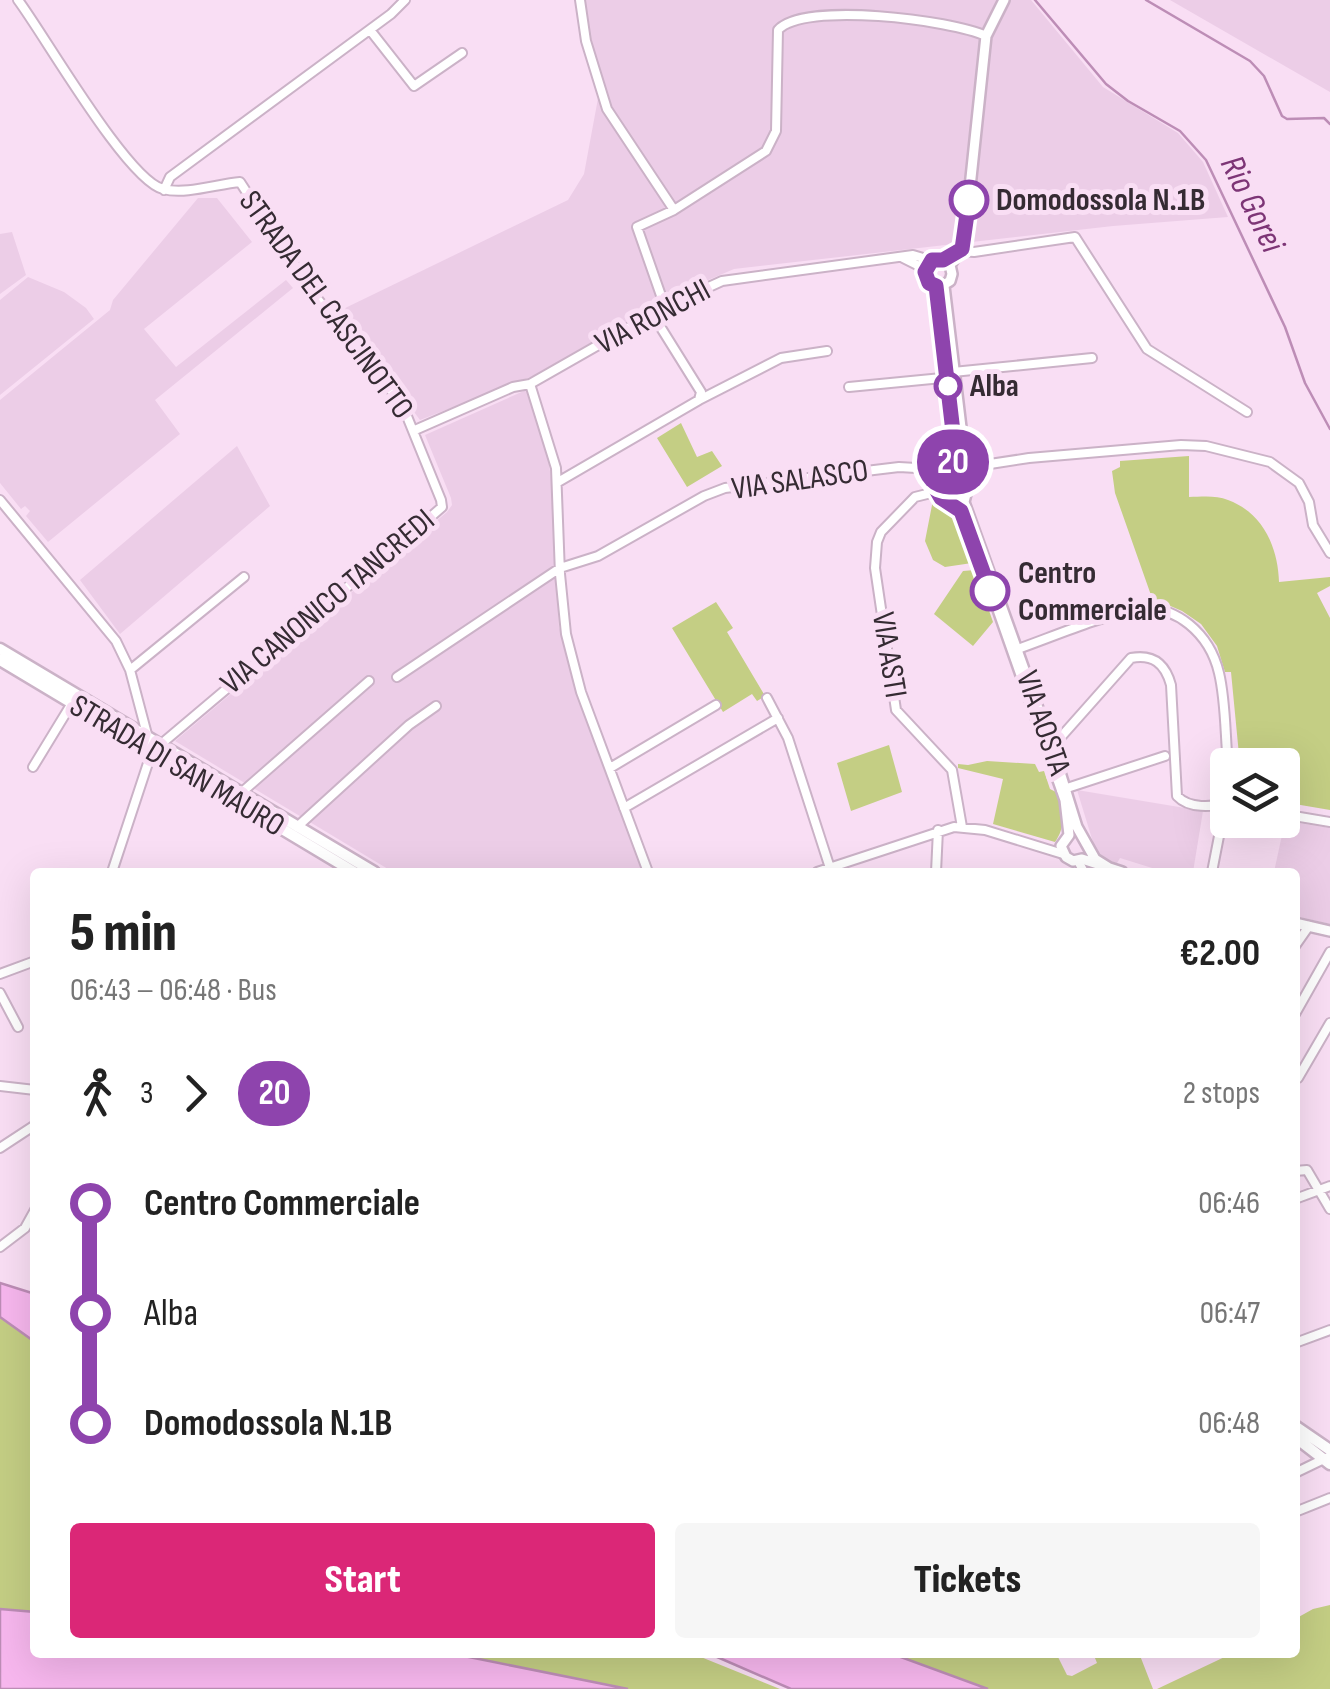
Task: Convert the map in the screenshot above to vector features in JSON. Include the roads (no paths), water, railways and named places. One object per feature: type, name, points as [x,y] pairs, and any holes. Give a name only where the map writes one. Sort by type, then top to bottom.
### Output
[{"type":"main road","name":"STRADA DI SAN MAURO","points":[[0,649],[348,868]]},
{"type":"main road","name":"STRADA DI SAN MAURO","points":[[0,660],[241,793],[367,868]]},
{"type":"main road","points":[[1300,1431],[1329,1457]]},
{"type":"main road","points":[[1300,1440],[1329,1457]]},
{"type":"street","points":[[18,0],[125,156],[146,182],[164,190],[170,178],[405,0]]},
{"type":"street","points":[[580,0],[586,41],[606,109],[674,210]]},
{"type":"street","points":[[940,286],[952,278],[947,257],[986,36],[1004,0]]},
{"type":"street","points":[[664,306],[637,226],[674,210],[766,151],[772,143],[776,131],[778,30],[784,23],[806,18],[887,16],[954,24],[986,36]]},
{"type":"street","points":[[370,30],[414,86],[462,53]]},
{"type":"street","name":"STRADA DEL CASCINOTTO","points":[[164,190],[240,182],[290,262],[402,404],[415,430],[513,387],[530,384]]},
{"type":"street","name":"VIA RONCHI","points":[[530,384],[664,306],[722,281],[912,255],[947,257],[1075,237],[1148,350],[1247,412]]},
{"type":"street","points":[[940,286],[927,280],[947,257]]},
{"type":"street","points":[[940,286],[958,471],[968,486],[964,496],[950,502],[941,498],[936,492],[935,478],[958,471],[990,464],[1188,445],[1280,466],[1300,483],[1313,525],[1330,553]]},
{"type":"street","points":[[653,315],[701,392],[699,400]]},
{"type":"street","points":[[558,482],[699,400],[781,358],[828,351]]},
{"type":"street","points":[[850,387],[1092,358]]},
{"type":"street","points":[[950,373],[963,444],[970,458],[990,464]]},
{"type":"street","points":[[530,384],[549,437],[558,482],[566,634],[581,692],[646,868]]},
{"type":"street","name":"VIA CANONICO TANCREDI","points":[[154,745],[442,507],[415,430]]},
{"type":"street","points":[[958,471],[963,444]]},
{"type":"street","name":"VIA SALASCO","points":[[560,568],[598,556],[725,488],[899,467],[916,468],[935,478]]},
{"type":"street","name":"VIA ASTI","points":[[936,492],[915,497],[881,532],[875,568],[896,710],[952,770],[962,827]]},
{"type":"street","name":"VIA AOSTA","points":[[964,496],[995,595],[1052,748],[1064,789],[1070,835]]},
{"type":"street","points":[[0,500],[110,631],[130,670],[154,745],[113,868]]},
{"type":"street","name":"VIA AOSTA","points":[[950,502],[961,511],[970,530],[1083,836]]},
{"type":"street","points":[[397,677],[560,568]]},
{"type":"street","points":[[130,670],[244,577]]},
{"type":"street","points":[[1018,649],[1136,609],[1178,616],[1196,629],[1209,646],[1218,672],[1226,748]]},
{"type":"street","points":[[1052,748],[1131,658],[1148,656],[1160,662],[1168,673],[1177,796],[1182,802],[1210,804]]},
{"type":"street","name":"STRADA DI SAN MAURO","points":[[241,793],[369,681]]},
{"type":"street","points":[[767,698],[778,718],[830,868],[938,830],[962,827],[1059,851],[1069,860],[1108,868]]},
{"type":"street","points":[[34,767],[72,703]]},
{"type":"street","points":[[610,768],[716,705]]},
{"type":"street","name":"STRADA DI SAN MAURO","points":[[297,826],[409,725],[436,706]]},
{"type":"street","points":[[624,808],[778,718]]},
{"type":"street","points":[[1064,789],[1165,756]]},
{"type":"street","points":[[1300,817],[1330,822]]},
{"type":"street","points":[[936,868],[938,830]]},
{"type":"street","points":[[1059,851],[1070,835],[1083,836],[1095,859],[1109,868]]},
{"type":"street","points":[[1213,868],[1219,838]]},
{"type":"street","points":[[1080,860],[1088,848]]},
{"type":"street","points":[[1080,860],[1083,868]]},
{"type":"street","points":[[1300,924],[1330,931]]},
{"type":"street","points":[[1300,938],[1308,926]]},
{"type":"street","points":[[1300,1005],[1330,952]]},
{"type":"street","points":[[0,974],[30,963]]},
{"type":"street","points":[[0,993],[18,1027]]},
{"type":"street","points":[[1300,1075],[1330,1023]]},
{"type":"street","points":[[0,1086],[30,1089]]},
{"type":"street","points":[[0,1148],[30,1128]]},
{"type":"street","points":[[1300,1170],[1306,1170],[1330,1209]]},
{"type":"street","points":[[1300,1197],[1330,1186]]},
{"type":"street","points":[[0,1247],[25,1228],[30,1219]]},
{"type":"street","points":[[1300,1341],[1330,1330]]},
{"type":"street","points":[[1300,1471],[1329,1457]]},
{"type":"street","points":[[1300,1510],[1330,1498]]},
{"type":"waterway","name":"Rio Gorei","points":[[1035,0],[1106,84],[1180,131],[1206,160],[1285,327],[1305,383],[1330,429]]},
{"type":"waterway","points":[[1146,0],[1250,61],[1264,76],[1282,116],[1324,118],[1330,124]]},
{"type":"place","name":"Domodossola N.1B","points":[[969,200]]},
{"type":"place","name":"Alba","points":[[948,386]]},
{"type":"place","name":"Centro Commerciale","points":[[990,591]]}]
